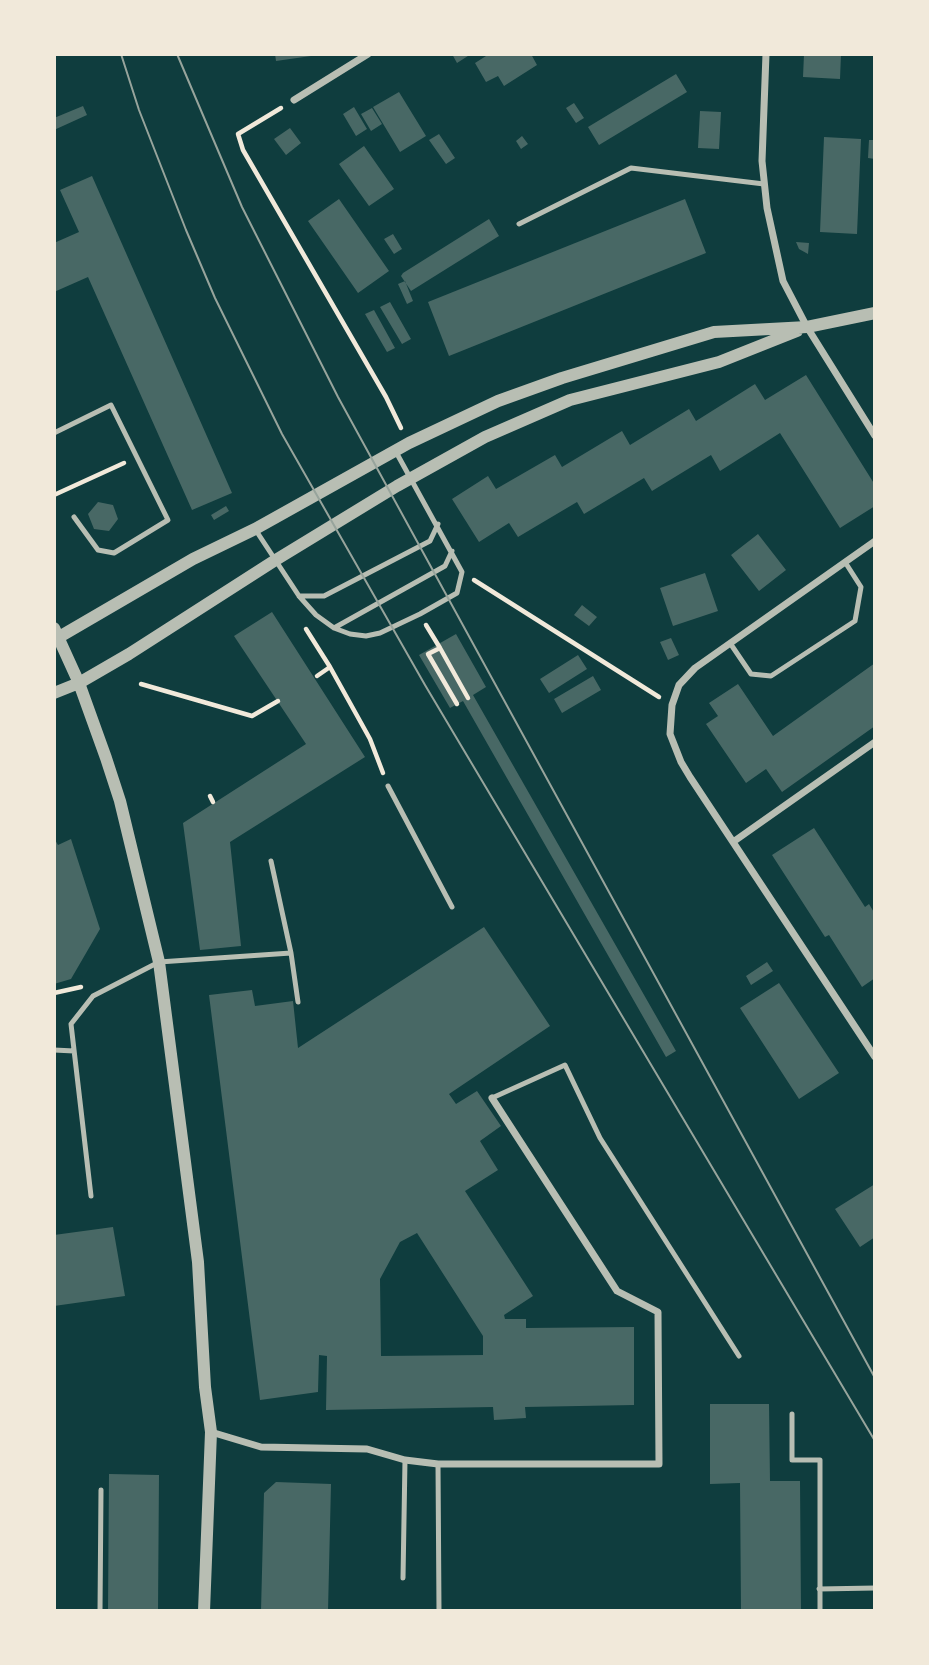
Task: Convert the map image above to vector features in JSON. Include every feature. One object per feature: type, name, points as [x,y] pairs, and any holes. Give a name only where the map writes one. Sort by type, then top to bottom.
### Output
[{"type":"street","points":[[293,100],[369,54]]},
{"type":"street","points":[[766,54],[762,161],[775,251],[783,281],[807,327],[875,436]]},
{"type":"street","points":[[204,1611],[211,1433],[205,1387],[198,1262],[159,962],[120,801],[79,683],[56,635],[193,559],[256,530],[395,450],[499,401],[562,378],[714,332],[807,327],[875,313]]},
{"type":"street","points":[[54,693],[79,683],[129,654],[410,478],[485,437],[570,400],[719,362],[807,327]]},
{"type":"street","points":[[875,541],[695,667],[679,685],[671,705],[670,734],[681,762],[871,1045],[875,1057]]},
{"type":"street","points":[[733,842],[875,742]]},
{"type":"street","points":[[211,1433],[261,1447],[367,1448],[405,1460],[438,1464],[660,1464],[658,1312],[617,1291],[492,1098]]},
{"type":"lane","points":[[519,223],[631,168],[764,184]]},
{"type":"lane","points":[[54,433],[111,405],[168,520],[114,553],[98,550],[74,517]]},
{"type":"lane","points":[[256,530],[274,561],[316,615],[334,628],[350,634],[373,635],[420,614],[457,593],[462,572],[395,450]]},
{"type":"lane","points":[[299,596],[324,596],[430,541],[438,524]]},
{"type":"lane","points":[[334,628],[445,566],[452,551]]},
{"type":"lane","points":[[730,643],[751,674],[771,676],[855,621],[861,587],[845,562]]},
{"type":"lane","points":[[388,786],[452,907]]},
{"type":"lane","points":[[271,861],[291,953],[298,1002]]},
{"type":"lane","points":[[91,1196],[71,1024],[93,996],[159,962],[291,953]]},
{"type":"lane","points":[[54,1050],[74,1051]]},
{"type":"lane","points":[[492,1098],[565,1065],[600,1138],[739,1356]]},
{"type":"lane","points":[[792,1414],[792,1460],[820,1460],[820,1611]]},
{"type":"lane","points":[[403,1578],[405,1460]]},
{"type":"lane","points":[[438,1464],[439,1611]]},
{"type":"lane","points":[[100,1611],[101,1490]]},
{"type":"lane","points":[[820,1589],[875,1588]]},
{"type":"path","points":[[293,100],[238,134],[243,150],[386,397],[409,443]]},
{"type":"path","points":[[54,495],[137,457]]},
{"type":"path","points":[[462,572],[671,705]]},
{"type":"path","points":[[420,614],[468,698]]},
{"type":"path","points":[[302,622],[370,738],[388,786]]},
{"type":"path","points":[[440,648],[428,654],[457,704]]},
{"type":"path","points":[[317,676],[330,667]]},
{"type":"path","points":[[141,684],[252,716],[278,701]]},
{"type":"path","points":[[211,796],[213,802]]},
{"type":"building","points":[[275,54],[311,54],[311,56],[276,61]]},
{"type":"building","points":[[452,54],[471,54],[457,63]]},
{"type":"building","points":[[485,54],[531,54],[537,65],[504,86],[498,76],[486,82],[475,63],[486,56]]},
{"type":"building","points":[[804,54],[841,54],[840,79],[803,77]]},
{"type":"building","points":[[676,74],[687,92],[599,145],[588,127]]},
{"type":"building","points":[[399,92],[426,136],[400,152],[373,107]]},
{"type":"building","points":[[574,103],[584,118],[576,123],[566,108]]},
{"type":"building","points":[[83,106],[87,115],[54,130],[54,118]]},
{"type":"building","points":[[354,107],[367,129],[356,136],[343,114]]},
{"type":"building","points":[[372,108],[382,124],[371,131],[361,114]]},
{"type":"building","points":[[700,111],[721,112],[719,149],[698,148]]},
{"type":"building","points":[[290,128],[301,143],[286,155],[274,139]]},
{"type":"building","points":[[439,134],[455,158],[446,164],[429,140]]},
{"type":"building","points":[[522,136],[528,144],[521,149],[516,141]]},
{"type":"building","points":[[824,137],[861,139],[857,234],[820,232]]},
{"type":"building","points":[[869,140],[875,140],[875,159],[868,158]]},
{"type":"building","points":[[364,146],[394,189],[369,206],[339,164]]},
{"type":"building","points":[[92,176],[232,493],[192,510],[88,277],[54,292],[54,243],[79,232],[60,190]]},
{"type":"building","points":[[339,199],[389,271],[358,293],[308,221]]},
{"type":"building","points":[[685,199],[706,253],[449,356],[428,302]]},
{"type":"building","points":[[489,219],[499,236],[411,291],[401,276],[403,273]]},
{"type":"building","points":[[393,234],[402,249],[394,254],[384,239]]},
{"type":"building","points":[[796,242],[809,243],[808,254],[799,249]]},
{"type":"building","points":[[405,281],[413,301],[407,304],[398,284]]},
{"type":"building","points":[[390,302],[411,339],[402,344],[380,307]]},
{"type":"building","points":[[374,310],[395,348],[387,352],[365,314]]},
{"type":"building","points":[[806,375],[875,485],[875,506],[840,528],[780,433],[720,471],[711,455],[652,491],[644,478],[584,514],[577,502],[518,537],[509,523],[479,542],[452,499],[488,476],[496,489],[555,455],[562,467],[622,431],[630,445],[689,409],[696,421],[755,384],[765,400]]},
{"type":"building","points":[[98,502],[113,505],[118,519],[109,531],[94,529],[88,514]]},
{"type":"building","points":[[226,506],[229,511],[214,520],[211,515]]},
{"type":"building","points":[[758,534],[786,570],[759,591],[731,555]]},
{"type":"building","points":[[705,573],[718,611],[673,626],[660,588]]},
{"type":"building","points":[[582,605],[597,617],[589,626],[574,615]]},
{"type":"building","points":[[272,612],[365,757],[230,842],[241,946],[200,950],[183,823],[306,744],[234,636]]},
{"type":"building","points":[[456,634],[486,687],[473,695],[676,1051],[666,1057],[463,701],[450,708],[419,655]]},
{"type":"building","points":[[671,638],[679,655],[668,660],[660,642]]},
{"type":"building","points":[[578,655],[587,669],[549,693],[540,679]]},
{"type":"building","points":[[875,663],[875,726],[782,792],[766,769],[746,783],[706,724],[718,716],[709,703],[738,684],[773,736]]},
{"type":"building","points":[[593,676],[601,690],[562,713],[554,699]]},
{"type":"building","points":[[814,828],[865,907],[869,904],[875,914],[875,978],[862,987],[829,935],[825,937],[772,855]]},
{"type":"building","points":[[54,838],[58,845],[71,839],[100,929],[71,979],[54,984]]},
{"type":"building","points":[[484,927],[550,1026],[449,1094],[456,1104],[477,1091],[501,1126],[480,1141],[498,1170],[465,1191],[533,1296],[504,1315],[505,1319],[526,1319],[526,1328],[634,1327],[634,1405],[525,1407],[526,1418],[494,1420],[493,1407],[326,1410],[327,1356],[319,1355],[318,1392],[260,1400],[209,995],[252,990],[255,1006],[293,1001],[298,1048]],"holes":[[[417,1233],[483,1336],[483,1355],[381,1356],[380,1279],[400,1242]]]},
{"type":"building","points":[[767,962],[773,971],[751,985],[746,976]]},
{"type":"building","points":[[779,983],[839,1073],[799,1099],[740,1008]]},
{"type":"building","points":[[875,1184],[875,1237],[860,1247],[835,1209]]},
{"type":"building","points":[[113,1227],[125,1296],[54,1306],[54,1235]]},
{"type":"building","points":[[710,1404],[769,1404],[770,1481],[800,1481],[801,1611],[741,1611],[740,1483],[710,1484]]},
{"type":"building","points":[[109,1474],[159,1475],[158,1611],[108,1611]]},
{"type":"building","points":[[276,1482],[331,1484],[328,1611],[261,1611],[264,1493]]},
{"type":"tram line","points":[[121,54],[139,110],[186,230],[215,298],[282,434],[425,685],[875,1441]]},
{"type":"tram line","points":[[177,54],[242,207],[338,397],[875,1378]]}]
